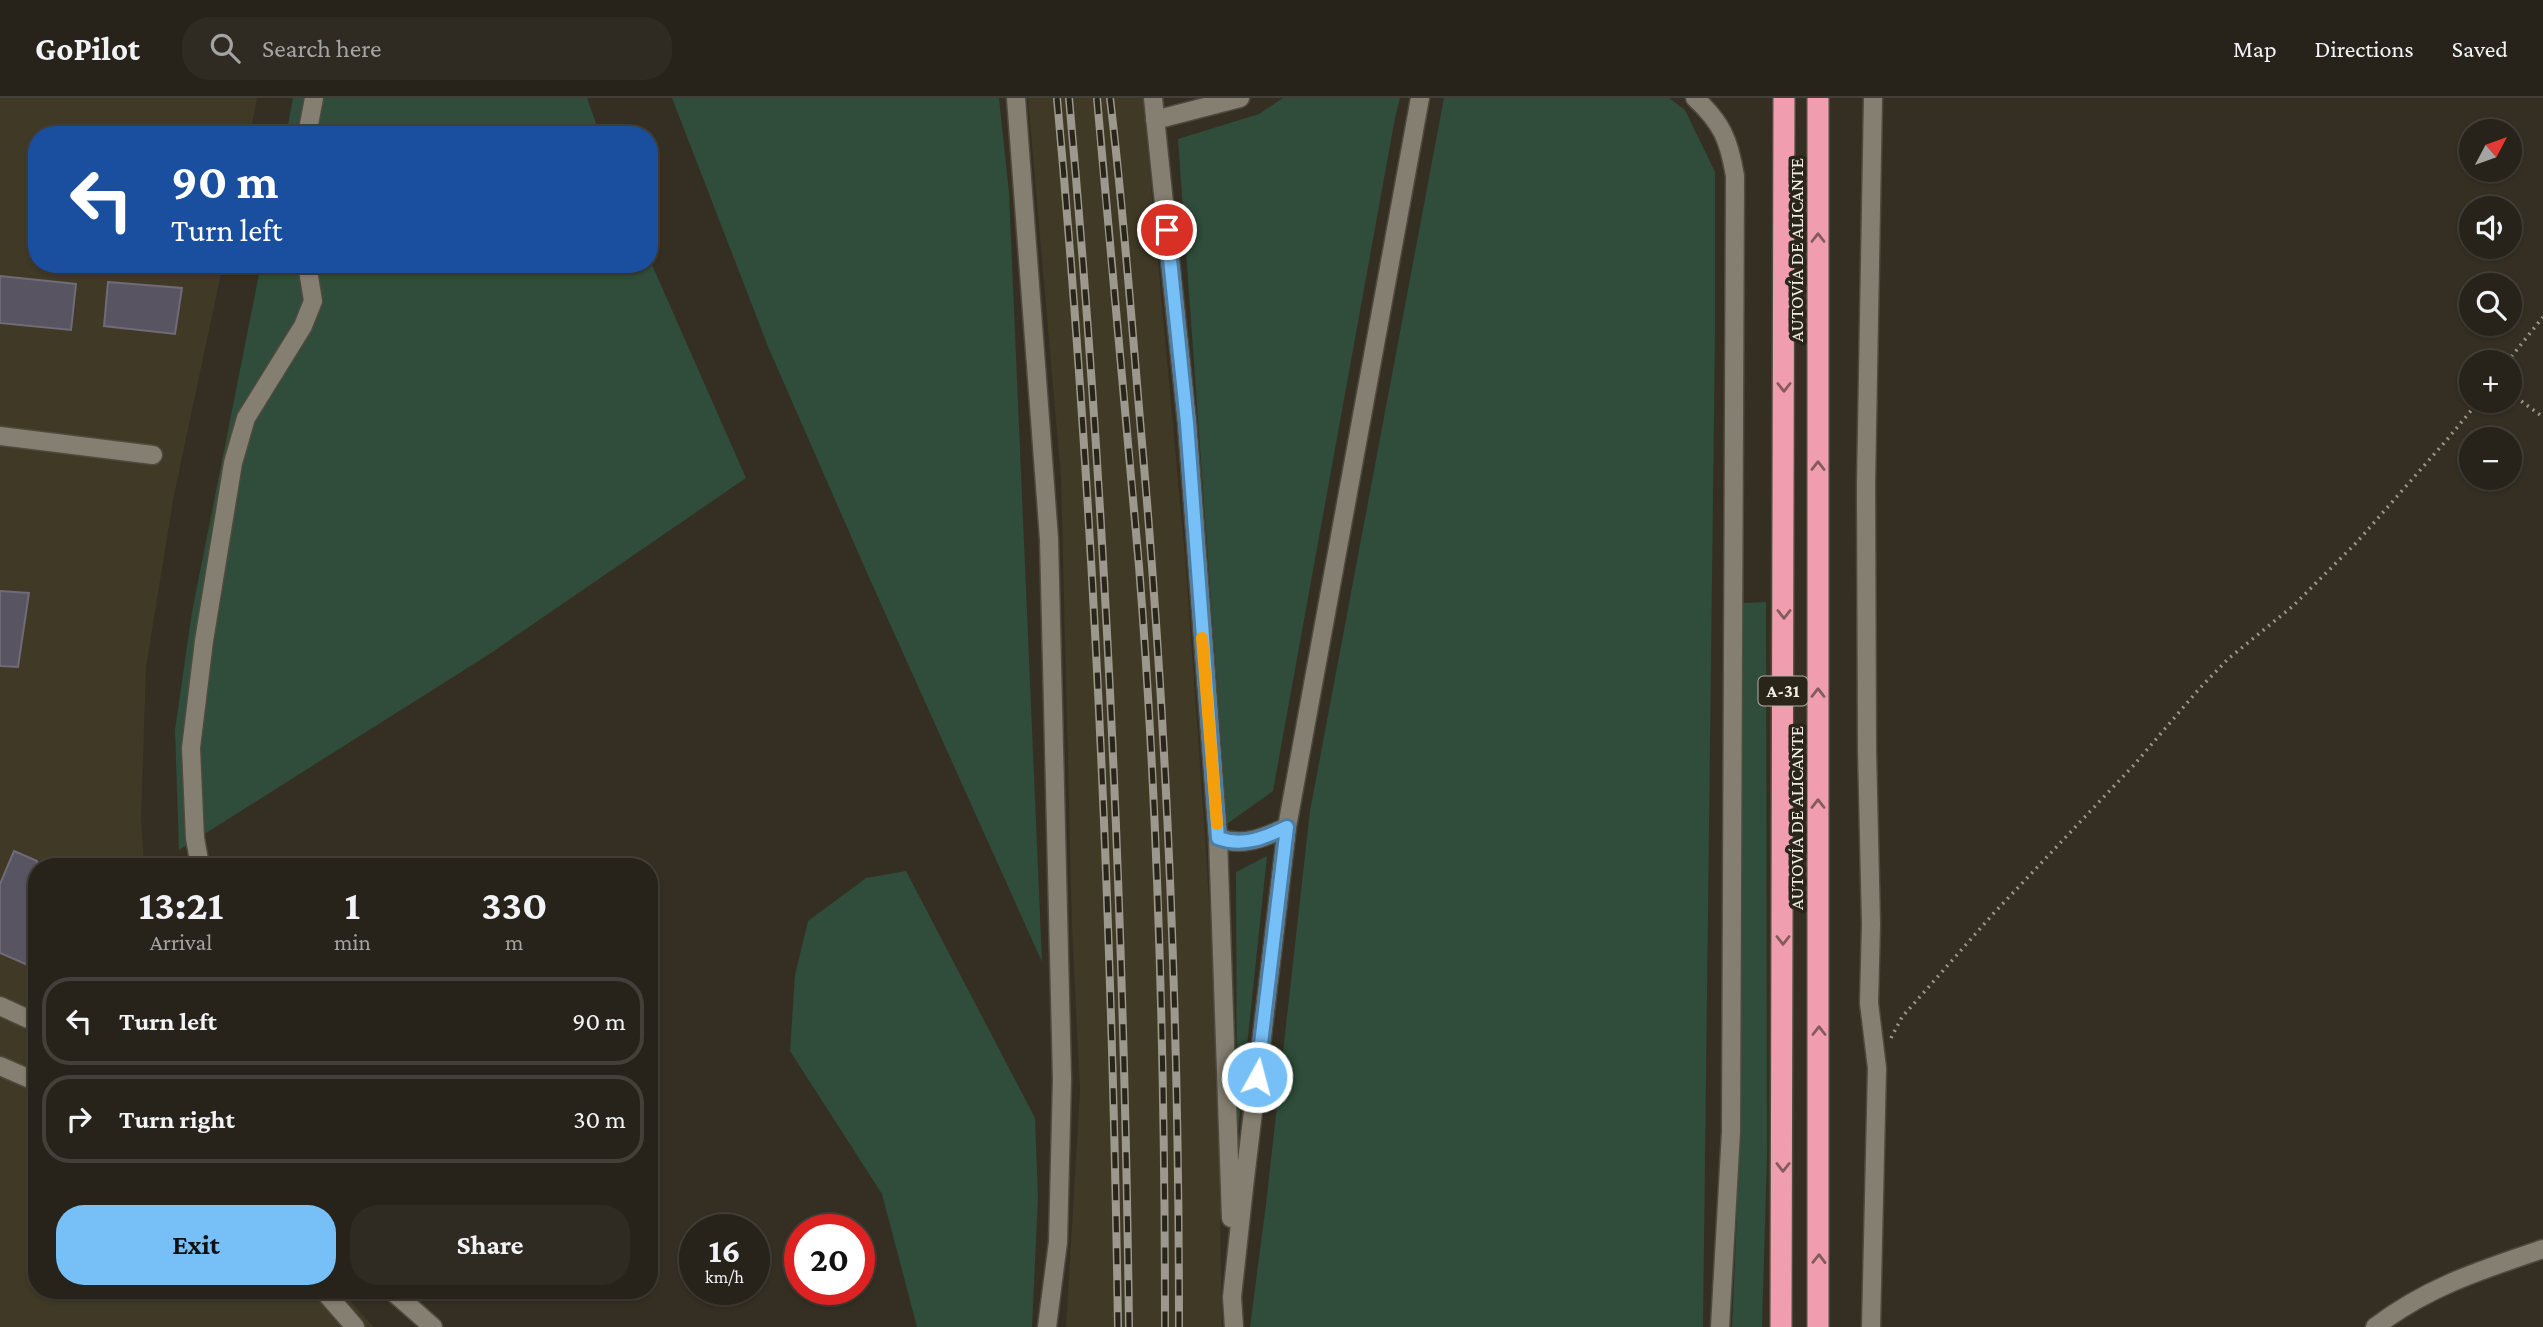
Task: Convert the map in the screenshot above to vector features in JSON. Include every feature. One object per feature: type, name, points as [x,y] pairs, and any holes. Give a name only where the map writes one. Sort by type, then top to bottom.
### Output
[{"type":"highway","name":"AUTOVÍA DE ALICANTE","points":[[1781,1327],[1784,98]]},
{"type":"highway","name":"AUTOVÍA DE ALICANTE","points":[[1818,98],[1818,1327]]},
{"type":"street","points":[[309,126],[314,98]]},
{"type":"street","points":[[1016,98],[1049,539],[1062,1079],[1058,1242],[1047,1327]]},
{"type":"street","points":[[1153,98],[1187,423],[1218,838],[1234,1327]]},
{"type":"street","points":[[1155,120],[1240,98]]},
{"type":"street","points":[[1234,1288],[1287,827],[1420,98]]},
{"type":"street","points":[[1695,98],[1722,128],[1730,147],[1735,176],[1731,1132],[1720,1327]]},
{"type":"street","points":[[1871,1327],[1877,1068],[1869,1003],[1871,934],[1867,707],[1867,346],[1872,98]]},
{"type":"street","points":[[199,858],[195,838],[191,748],[204,641],[233,463],[246,418],[303,326],[313,301],[308,273]]},
{"type":"street","points":[[0,436],[153,455]]},
{"type":"street","points":[[1218,838],[1231,843],[1259,840],[1287,827]]},
{"type":"street","points":[[0,1006],[28,1019]]},
{"type":"street","points":[[0,1066],[28,1078]]},
{"type":"street","points":[[2375,1327],[2415,1299],[2435,1289],[2543,1249]]},
{"type":"street","points":[[331,1299],[355,1327]]},
{"type":"street","points":[[401,1299],[433,1327]]},
{"type":"path","points":[[2517,350],[2543,317]]},
{"type":"path","points":[[2522,402],[2543,417]]},
{"type":"path","points":[[1877,1068],[1902,1017],[1993,914],[2133,766],[2210,677],[2293,606],[2356,544],[2469,413]]},
{"type":"shaded area","points":[[0,98],[257,98],[252,126],[28,126],[28,273],[221,273],[174,495],[146,667],[141,818],[144,858],[28,858],[28,1299],[348,1299],[374,1327],[0,1327]]},
{"type":"shaded area","points":[[1028,98],[1143,98],[1185,556],[1204,820],[1217,1033],[1222,1327],[1066,1327],[1080,1092],[1072,925],[1061,478]]},
{"type":"green space","points":[[293,98],[587,98],[597,126],[288,126]]},
{"type":"green space","points":[[672,98],[999,98],[1009,193],[1042,962],[769,349]]},
{"type":"green space","points":[[1283,98],[1400,98],[1273,791],[1227,824],[1178,139],[1259,114]]},
{"type":"green space","points":[[1444,98],[1669,98],[1685,110],[1715,172],[1703,1327],[1250,1327],[1310,811]]},
{"type":"green space","points":[[259,273],[656,273],[746,478],[488,655],[179,850],[175,730],[192,612]]},
{"type":"green space","points":[[1766,602],[1767,1156],[1762,1327],[1732,1327],[1737,1214],[1743,603]]},
{"type":"green space","points":[[1267,856],[1237,1141],[1236,872]]},
{"type":"green space","points":[[906,871],[1035,1118],[1038,1197],[1032,1327],[917,1327],[882,1194],[790,1051],[795,975],[808,921],[866,878]]},
{"type":"building","points":[[0,276],[76,284],[71,330],[0,323]]},
{"type":"building","points":[[108,282],[182,288],[175,334],[104,326]]},
{"type":"building","points":[[0,591],[29,593],[18,667],[0,666]]},
{"type":"building","points":[[14,851],[30,858],[28,965],[0,953],[0,884]]},
{"type":"railway","points":[[1057,98],[1081,404],[1099,712],[1111,1019],[1118,1327]]},
{"type":"railway","points":[[1069,98],[1093,404],[1111,712],[1123,1019],[1129,1327]]},
{"type":"railway","points":[[1097,98],[1139,566],[1152,756],[1162,1041],[1165,1327]]},
{"type":"railway","points":[[1110,98],[1124,227],[1159,664],[1174,995],[1179,1327]]},
{"type":"slow traffic","points":[[1202,638],[1217,824]]},
{"type":"route","points":[[1167,230],[1187,423],[1218,838],[1231,843],[1259,840],[1287,827],[1257,1077]]}]
